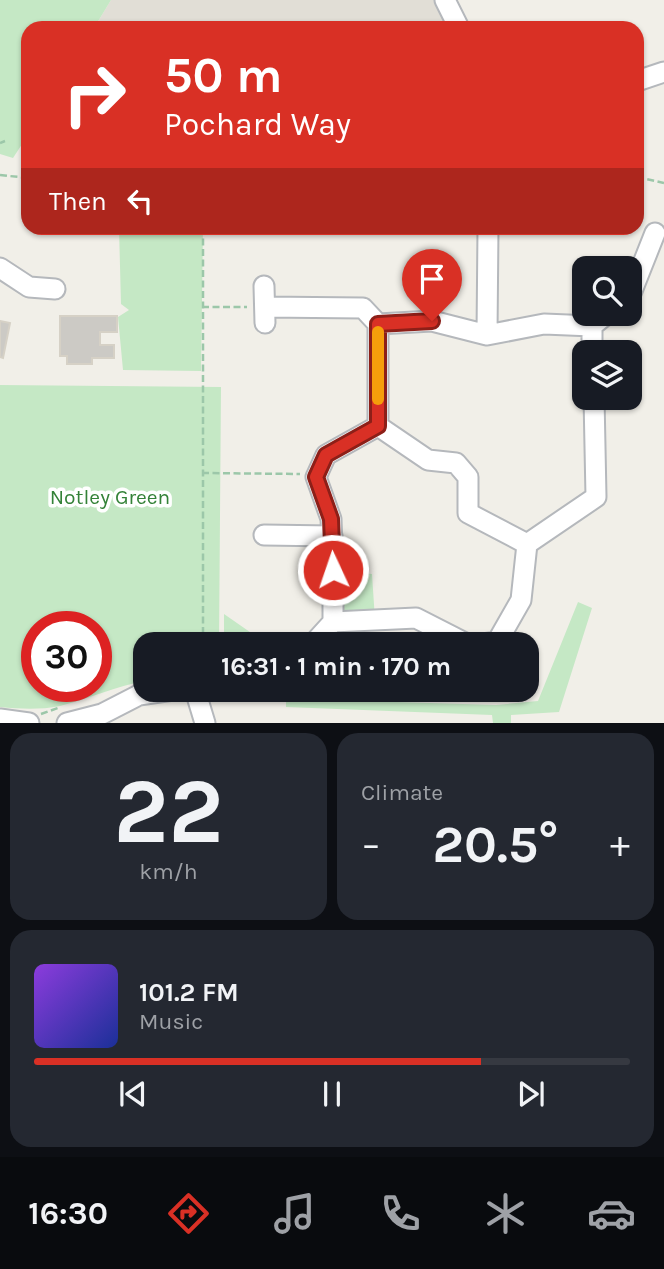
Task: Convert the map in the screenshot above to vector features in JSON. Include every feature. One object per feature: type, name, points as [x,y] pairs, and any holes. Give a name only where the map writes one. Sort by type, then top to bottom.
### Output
[{"type":"street","points":[[445,0],[456,21]]},
{"type":"street","points":[[644,79],[664,72]]},
{"type":"street","points":[[642,266],[655,233]]},
{"type":"street","points":[[487,335],[488,235]]},
{"type":"street","points":[[0,268],[29,287],[55,289]]},
{"type":"street","points":[[264,286],[265,315],[363,308],[378,324],[378,426]]},
{"type":"street","points":[[378,324],[432,321],[487,335],[544,324],[572,325]]},
{"type":"street","points":[[592,326],[592,340]]},
{"type":"street","points":[[503,632],[521,600],[527,544],[596,497],[594,410]]},
{"type":"street","points":[[323,632],[332,622],[332,536],[331,519],[316,477],[326,455],[378,426]]},
{"type":"street","points":[[378,426],[428,460],[456,463],[468,477],[468,513],[527,544]]},
{"type":"street","points":[[264,535],[332,536]]},
{"type":"street","points":[[332,622],[416,618],[443,632]]},
{"type":"street","points":[[66,715],[102,714],[133,698]]},
{"type":"street","points":[[199,702],[205,723]]},
{"type":"street","points":[[0,719],[31,719]]},
{"type":"path","points":[[0,143],[5,141]]},
{"type":"path","points":[[0,175],[21,177]]},
{"type":"path","points":[[644,179],[664,183]]},
{"type":"path","points":[[203,235],[203,632]]},
{"type":"path","points":[[202,307],[265,315]]},
{"type":"path","points":[[202,473],[317,474]]},
{"type":"path","points":[[31,719],[43,714],[66,715]]},
{"type":"shaded area","points":[[111,0],[437,0],[443,21],[98,21]]},
{"type":"green space","points":[[0,0],[111,0],[98,21],[21,21],[21,146],[13,158],[0,154]]},
{"type":"green space","points":[[119,235],[203,235],[201,371],[123,370],[118,317],[129,310],[121,304]]},
{"type":"green space","name":"Notley Green","points":[[0,385],[221,387],[219,632],[133,632],[133,684],[112,690],[112,611],[21,611],[21,702],[74,702],[30,709],[0,707]]},
{"type":"green space","points":[[333,570],[372,574],[375,620],[333,622]]},
{"type":"green space","points":[[578,602],[592,608],[559,712],[511,715],[511,723],[493,723],[492,715],[286,707],[286,702],[496,705],[539,702]]},
{"type":"green space","points":[[224,614],[250,632],[224,632]]},
{"type":"building","points":[[60,316],[117,316],[117,332],[100,332],[100,345],[114,345],[114,358],[92,358],[92,364],[67,364],[67,356],[60,356]]},
{"type":"building","points":[[0,321],[10,323],[3,358],[0,357]]},
{"type":"slow traffic","points":[[378,332],[378,399]]},
{"type":"route","points":[[333,570],[331,519],[316,477],[326,455],[378,426],[378,324],[432,321]]}]
